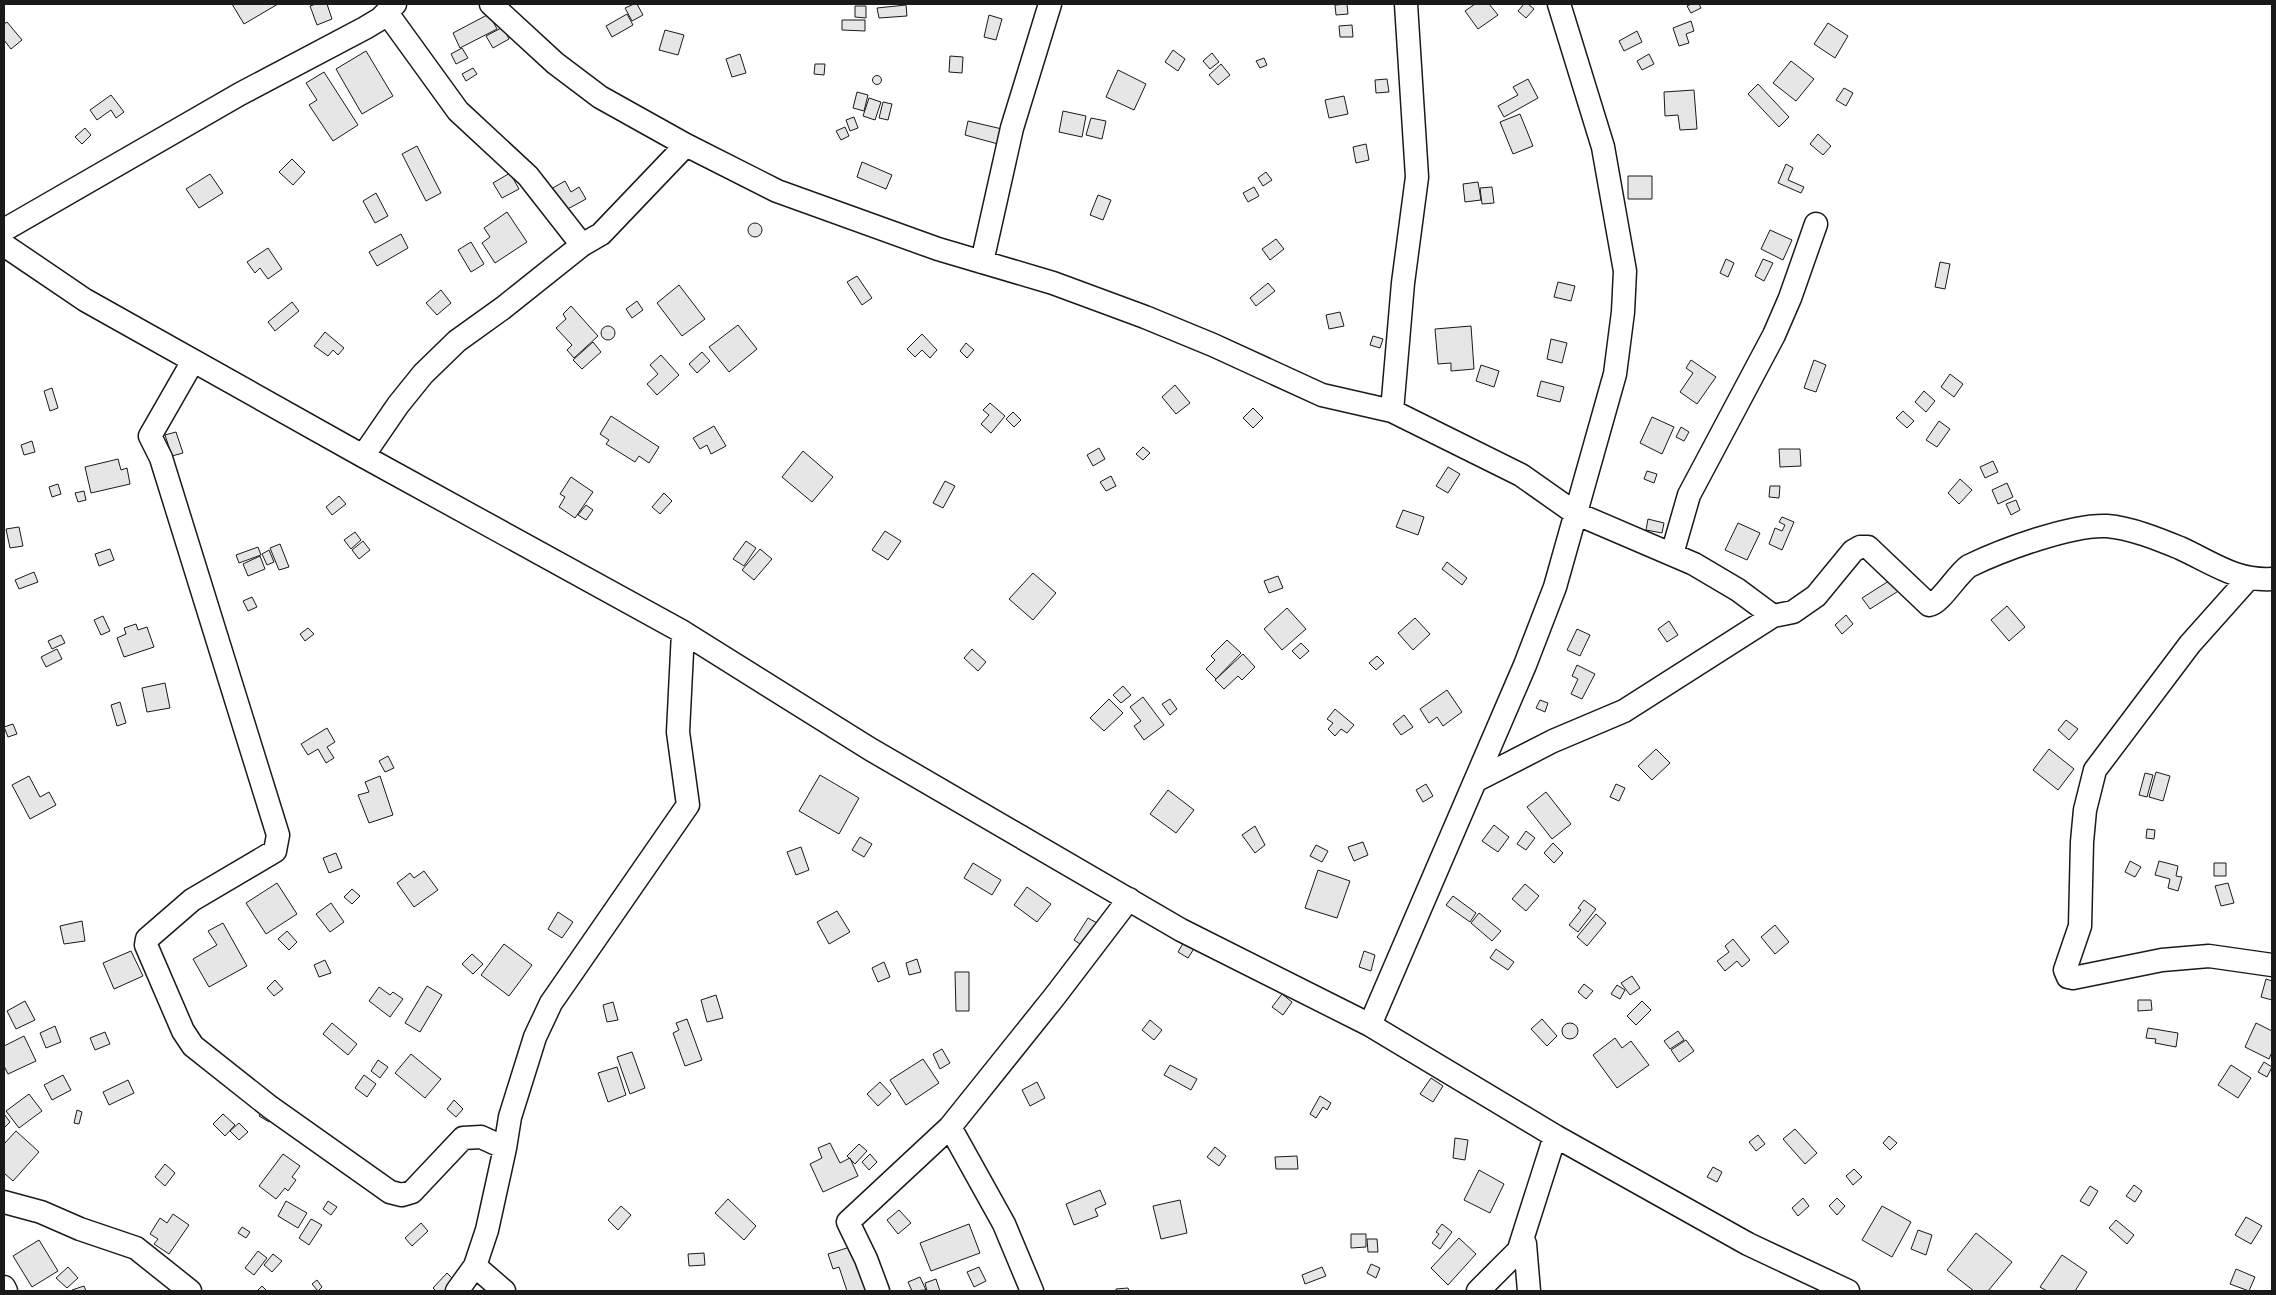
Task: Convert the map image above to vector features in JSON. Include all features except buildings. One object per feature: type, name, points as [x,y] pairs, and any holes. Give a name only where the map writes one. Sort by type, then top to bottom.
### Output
[{"type":"street","points":[[491,4],[554,63],[600,97],[686,145],[777,191],[938,249],[1053,283],[1145,317],[1322,394],[1392,411],[1521,475],[1575,513],[1694,564],[1738,590],[1773,616]]},
{"type":"street","points":[[982,262],[1012,128],[1050,4]]},
{"type":"street","points":[[1392,411],[1403,283],[1417,177],[1406,4]]},
{"type":"street","points":[[1370,1025],[1525,665],[1555,587],[1615,374],[1623,312],[1625,271],[1603,147],[1559,4]]},
{"type":"street","points":[[4,230],[240,94],[365,28],[391,8],[458,111],[528,176],[582,244]]},
{"type":"street","points":[[363,456],[398,405],[423,374],[457,341],[503,308],[582,244],[602,234],[686,145]]},
{"type":"street","points":[[1672,554],[1689,495],[1774,335],[1790,298],[1816,224]]},
{"type":"street","points":[[4,245],[85,300],[683,632],[870,749],[1181,930],[1370,1025],[1555,1136],[1748,1244],[1848,1291]]},
{"type":"street","points":[[193,361],[150,436],[161,458],[278,835],[275,851],[192,900],[147,939],[146,945],[183,1031],[193,1046],[270,1107],[390,1192],[402,1195],[412,1192],[464,1138],[481,1136],[510,1117]]},
{"type":"street","points":[[1475,782],[1552,741],[1624,711],[1773,616],[1793,612],[1816,596],[1853,551],[1860,547],[1868,547],[1925,603],[1933,605],[1961,571],[1969,566],[2074,528],[2108,526],[2142,534],[2179,548],[2248,579],[2272,579]]},
{"type":"street","points":[[2248,579],[2190,644],[2118,736],[2095,770],[2085,810],[2082,842],[2080,926],[2064,970],[2068,977],[2073,978],[2162,960],[2210,956],[2272,965]]},
{"type":"street","points":[[457,1291],[475,1266],[487,1230],[510,1117],[535,1037],[551,1003],[688,805],[678,732],[683,632]]},
{"type":"street","points":[[878,1291],[866,1258],[848,1222],[950,1127],[1055,996],[1129,899]]},
{"type":"street","points":[[950,1127],[1004,1224],[1032,1291]]},
{"type":"street","points":[[481,1136],[505,1148]]},
{"type":"street","points":[[1525,1244],[1519,1249],[1555,1136]]},
{"type":"street","points":[[4,1202],[41,1212],[80,1229],[136,1248],[190,1291]]},
{"type":"street","points":[[1478,1291],[1525,1244]]},
{"type":"street","points":[[1525,1244],[1529,1291]]},
{"type":"street","points":[[475,1266],[504,1291]]},
{"type":"street","points":[[4,1287],[6,1291]]}]
